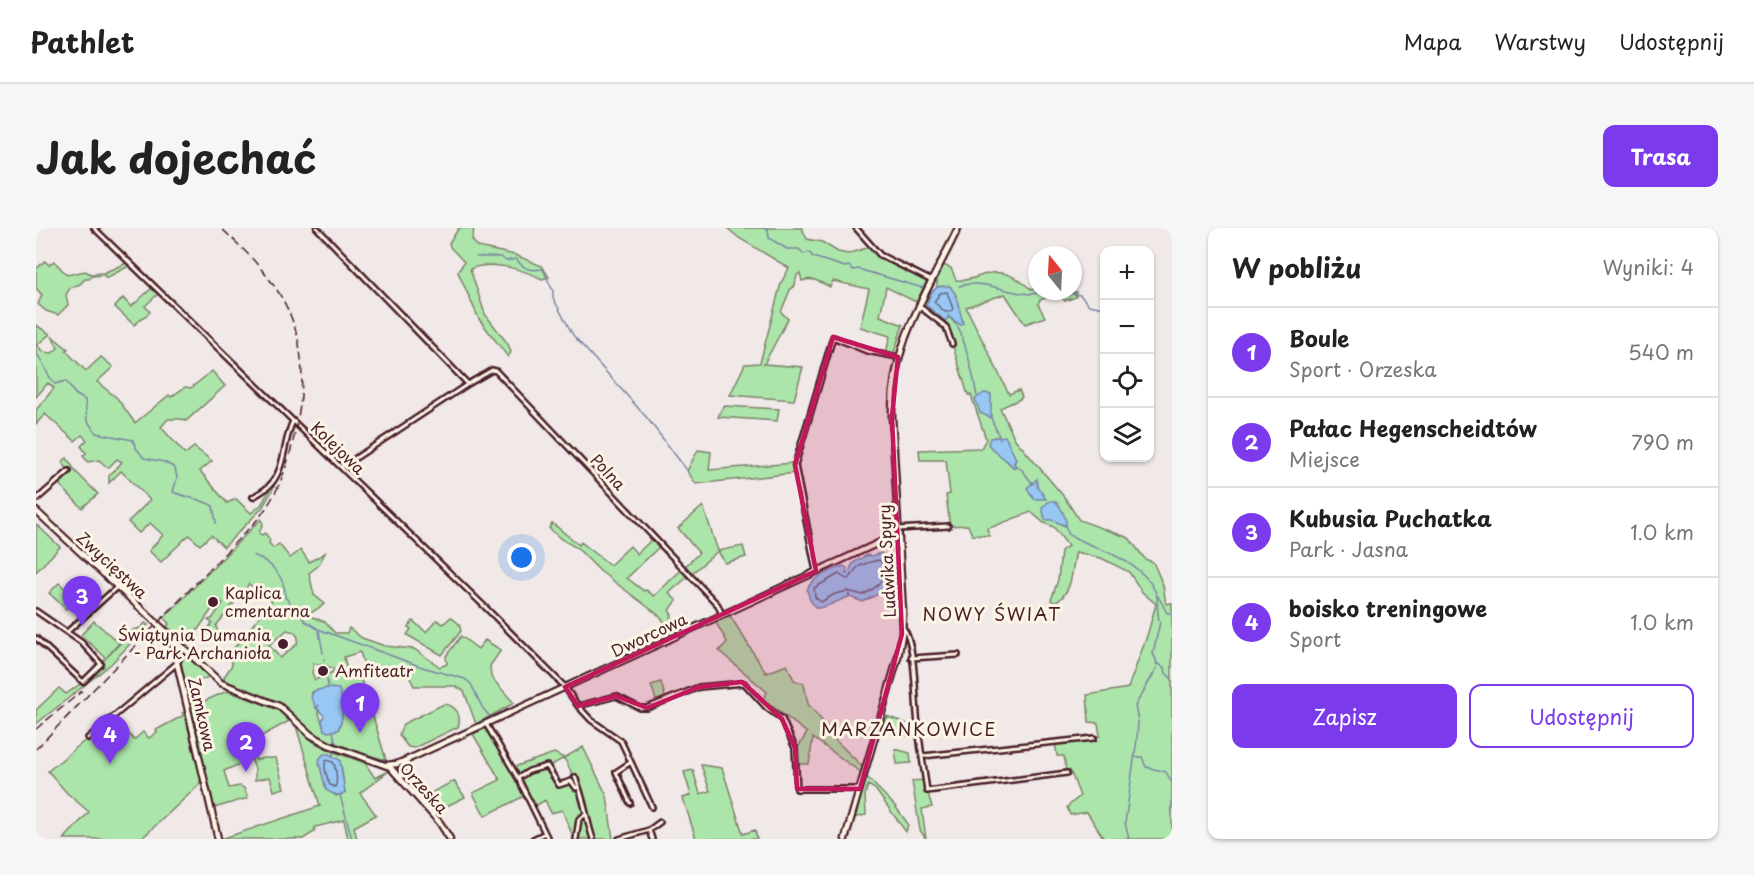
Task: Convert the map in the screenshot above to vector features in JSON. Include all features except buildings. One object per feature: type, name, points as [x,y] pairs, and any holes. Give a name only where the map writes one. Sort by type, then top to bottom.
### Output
[{"type":"street","name":"Kolejowa","points":[[94,228],[342,467],[565,687]]},
{"type":"street","points":[[317,228],[468,384]]},
{"type":"street","points":[[856,228],[880,255],[932,281]]},
{"type":"street","name":"Ludwika Spyry","points":[[844,839],[901,647],[903,627],[891,404],[898,357],[910,324],[958,228]]},
{"type":"street","points":[[919,306],[946,327],[952,344]]},
{"type":"street","points":[[816,571],[795,465],[833,337],[867,351],[898,357]]},
{"type":"street","name":"Polna","points":[[342,467],[468,384],[492,370],[496,371],[718,605],[722,615]]},
{"type":"street","points":[[253,497],[270,486],[282,460],[292,421]]},
{"type":"street","points":[[36,500],[69,471]]},
{"type":"street","name":"Zwycięstwa","points":[[36,511],[171,636],[179,649]]},
{"type":"street","points":[[898,532],[948,526]]},
{"type":"street","name":"Dworcowa","points":[[386,765],[400,766],[411,758],[898,532]]},
{"type":"street","points":[[68,632],[117,587]]},
{"type":"street","points":[[36,611],[92,651],[101,664],[83,682],[36,638]]},
{"type":"street","points":[[903,627],[910,649],[927,791],[1067,773]]},
{"type":"street","points":[[901,647],[910,649]]},
{"type":"street","name":"Orzeska","points":[[179,649],[190,654],[221,683],[279,706],[320,740],[386,765],[401,778],[440,823],[450,839]]},
{"type":"street","name":"Zamkowa","points":[[179,649],[178,664],[218,839]]},
{"type":"street","points":[[911,658],[958,655]]},
{"type":"street","points":[[88,738],[172,666],[178,664]]},
{"type":"street","points":[[579,706],[616,696],[640,708],[647,708],[699,687],[744,683],[767,708],[782,719],[795,748],[795,783],[798,790],[860,789]]},
{"type":"street","points":[[565,687],[591,720],[621,741],[652,807]]},
{"type":"street","points":[[486,724],[518,778],[548,839]]},
{"type":"street","points":[[922,756],[1094,738]]},
{"type":"street","points":[[630,803],[616,772],[631,762]]},
{"type":"street","points":[[394,771],[400,766]]},
{"type":"street","points":[[400,766],[401,778]]},
{"type":"street","points":[[518,778],[529,771],[547,766],[559,785],[571,781],[576,788],[579,787]]},
{"type":"street","points":[[575,777],[593,839]]},
{"type":"street","points":[[576,839],[579,819],[585,815]]},
{"type":"street","points":[[619,839],[649,830],[660,822]]},
{"type":"street","points":[[649,830],[652,839]]},
{"type":"street","points":[[533,839],[545,833]]},
{"type":"highlighted area","points":[[833,337],[898,357],[892,417],[902,634],[860,789],[797,789],[795,748],[782,719],[742,682],[699,687],[647,708],[616,696],[578,706],[565,687],[816,571],[795,465]]},
{"type":"green space","points":[[459,228],[474,228],[472,240],[478,247],[515,255],[542,266],[549,277],[542,279],[516,269],[497,266],[478,266],[470,269],[485,314],[508,344],[511,352],[508,357],[479,319],[458,272],[464,262],[449,243]]},
{"type":"green space","points":[[727,228],[802,228],[807,239],[822,242],[838,252],[848,254],[869,247],[885,260],[927,281],[916,302],[886,287],[880,316],[903,325],[893,355],[886,353],[890,336],[860,327],[869,289],[833,281],[830,287],[814,280],[802,281],[800,273],[797,275],[795,285],[790,290],[781,312],[788,319],[764,364],[803,367],[794,400],[730,395],[745,364],[760,363],[781,283],[789,268],[739,238]]},
{"type":"green space","points":[[45,261],[49,265],[54,261],[67,275],[85,271],[91,274],[103,273],[129,262],[131,265],[106,278],[104,275],[92,276],[70,288],[66,295],[68,305],[58,315],[46,311],[38,304],[42,295],[36,288],[36,269]]},
{"type":"green space","points":[[943,265],[951,268],[956,280],[995,272],[1008,274],[1028,287],[1028,300],[1040,300],[1038,304],[1045,317],[1025,324],[1005,294],[966,307],[1009,394],[1019,390],[1022,397],[1000,408],[1015,439],[1065,498],[1079,520],[1129,538],[1145,559],[1153,562],[1163,585],[1166,604],[1172,603],[1172,839],[1104,839],[1087,812],[1070,815],[1067,807],[1080,796],[1070,770],[1066,770],[1064,756],[1057,756],[1055,741],[1100,736],[1098,723],[1089,722],[1087,695],[1128,688],[1156,604],[1142,592],[1129,572],[1101,558],[1076,552],[1069,587],[1055,603],[1051,600],[1058,580],[1061,551],[1068,546],[1054,527],[1044,523],[1031,512],[987,529],[990,536],[972,535],[968,525],[950,526],[946,495],[950,494],[946,460],[920,460],[919,450],[981,448],[986,439],[971,395],[968,395],[945,321],[949,317],[959,324],[943,286],[937,287],[937,277]],"holes":[[[994,437],[1001,437],[1006,441],[1016,459],[1013,467],[996,451]],[[1059,505],[1065,526],[1052,520]]]},
{"type":"green space","points":[[153,287],[159,293],[145,306],[150,312],[134,325],[115,307],[123,298],[131,307]]},
{"type":"green space","points":[[36,325],[50,334],[37,345],[43,352],[52,353],[58,348],[52,336],[68,349],[66,351],[86,371],[101,357],[113,367],[97,382],[117,398],[135,423],[169,395],[171,397],[185,387],[191,388],[212,371],[225,386],[186,421],[168,419],[161,427],[185,454],[194,447],[212,461],[200,471],[227,503],[236,499],[251,513],[261,505],[269,491],[280,467],[293,421],[295,423],[282,468],[271,493],[262,508],[224,547],[211,535],[200,545],[189,535],[161,562],[149,551],[163,535],[150,523],[139,533],[128,522],[150,500],[121,471],[109,483],[109,476],[122,462],[117,459],[108,468],[99,460],[88,462],[83,456],[86,453],[81,446],[87,440],[82,435],[75,441],[45,414],[36,424],[36,410],[54,388],[48,383],[36,397]]},
{"type":"green space","points":[[724,406],[779,409],[777,421],[718,417]]},
{"type":"green space","points":[[698,450],[711,452],[709,470],[793,463],[795,473],[696,484],[687,471]]},
{"type":"green space","points":[[67,458],[76,472],[98,494],[82,508],[59,484],[60,480],[62,482],[71,474],[62,462]]},
{"type":"green space","points":[[703,506],[718,551],[669,593],[677,601],[669,610],[671,617],[683,627],[675,633],[657,614],[600,571],[577,548],[561,539],[549,528],[552,523],[579,545],[581,542],[610,565],[630,546],[637,554],[653,538],[660,546],[627,578],[654,596],[699,553],[678,528]]},
{"type":"green space","points":[[261,519],[263,524],[259,533],[262,535],[265,533],[273,548],[279,544],[290,558],[301,550],[309,562],[325,553],[318,566],[309,573],[314,595],[325,604],[311,613],[301,609],[302,613],[325,622],[335,633],[347,633],[349,628],[362,638],[385,646],[414,649],[440,667],[447,664],[446,656],[461,636],[478,649],[485,640],[501,650],[490,666],[491,677],[514,703],[476,724],[464,691],[455,686],[414,686],[405,668],[363,672],[361,679],[386,760],[329,744],[312,733],[281,704],[225,683],[224,677],[232,665],[230,653],[272,601],[249,584],[216,626],[218,633],[214,638],[206,632],[212,623],[208,620],[212,619],[223,603],[218,600],[187,646],[167,626],[169,624],[164,618]],"holes":[[[287,630],[294,632],[298,637],[297,644],[280,658],[269,645]],[[360,652],[365,668],[353,672],[346,666],[344,657]],[[314,663],[333,668],[333,672],[315,680],[312,673]],[[328,688],[337,689],[342,715],[338,730],[324,730],[312,692]]]},
{"type":"green space","points":[[36,524],[60,547],[36,572]]},
{"type":"green space","points":[[743,546],[746,557],[725,563],[718,551]]},
{"type":"green space","points":[[59,583],[77,599],[66,609],[49,593]]},
{"type":"green space","points":[[729,614],[766,673],[787,665],[794,680],[804,684],[808,704],[828,728],[829,734],[864,768],[863,774],[813,738],[809,764],[797,764],[797,749],[807,733],[763,699],[767,692],[719,651],[727,642],[715,621]]},
{"type":"green space","points":[[451,617],[459,624],[461,631],[442,655],[407,635],[411,629],[408,627],[413,621],[426,632],[437,620],[443,624]]},
{"type":"green space","points":[[94,621],[119,643],[107,657],[133,630],[145,623],[148,625],[111,664],[36,724],[36,710],[59,688],[66,694],[83,682],[106,658],[81,635]]},
{"type":"green space","points":[[184,658],[189,658],[209,677],[186,686],[181,662]]},
{"type":"green space","points":[[661,682],[666,700],[657,703],[651,685]]},
{"type":"green space","points":[[227,691],[277,709],[289,721],[249,743],[256,760],[276,758],[284,788],[274,791],[270,777],[255,780],[255,769],[251,759],[224,771],[229,788],[240,786],[244,788],[248,798],[214,808],[191,707]]},
{"type":"green space","points":[[444,704],[452,706],[457,712],[458,727],[414,748],[408,747],[399,735],[403,724]]},
{"type":"green space","points":[[184,712],[201,779],[199,785],[141,839],[64,839],[89,812],[67,793],[48,771],[115,718],[134,740],[143,732],[149,738],[157,732],[156,730],[184,715],[182,713]]},
{"type":"green space","points":[[886,716],[906,723],[907,736],[883,727]]},
{"type":"green space","points":[[296,726],[315,743],[365,763],[375,778],[389,771],[360,793],[376,815],[354,827],[357,839],[348,839],[344,820],[315,827],[314,832],[303,839],[221,839],[320,806]],"holes":[[[341,764],[345,793],[336,796],[333,793]]]},
{"type":"green space","points":[[491,726],[514,767],[554,753],[564,758],[583,747],[607,796],[613,839],[574,839],[562,810],[551,813],[545,800],[534,807],[550,839],[546,839],[524,796],[485,816],[473,793],[500,780],[473,734]],"holes":[[[564,758],[574,777],[558,784],[550,766]]]},
{"type":"green space","points":[[895,749],[910,753],[911,763],[897,764]]},
{"type":"green space","points":[[701,765],[722,768],[743,834],[755,830],[757,839],[696,839],[683,798],[691,795],[684,772],[693,770],[700,794],[710,791]]},
{"type":"green space","points":[[865,775],[895,806],[908,824],[906,832],[875,789],[868,785],[865,795],[866,815],[853,818]]},
{"type":"green space","points":[[924,780],[932,807],[922,809],[926,839],[920,830],[912,781]]},
{"type":"green space","points":[[454,781],[465,797],[435,812],[423,797]]},
{"type":"water","points":[[950,286],[956,295],[963,323],[961,325],[949,317],[945,321],[926,305],[931,293],[937,287]]},
{"type":"water","points":[[984,393],[991,394],[991,418],[980,413],[975,399]]},
{"type":"water","points":[[1005,436],[1016,459],[1014,463],[1016,468],[988,444],[990,438]]},
{"type":"water","points":[[1037,479],[1037,486],[1046,499],[1034,499],[1027,488]]},
{"type":"water","points":[[1050,501],[1055,501],[1059,506],[1065,516],[1066,526],[1052,520],[1045,520],[1042,507]]},
{"type":"water","points":[[881,553],[889,570],[887,585],[877,595],[863,602],[850,597],[848,591],[849,597],[816,608],[810,600],[807,590],[817,578],[844,566],[848,574],[853,563],[867,555]]},
{"type":"water","points":[[327,688],[339,689],[342,710],[338,730],[328,732],[324,730],[322,720],[324,716],[317,708],[319,705],[316,708],[311,696],[314,691]]},
{"type":"water","points":[[324,754],[340,760],[345,793],[337,795],[326,790],[319,762]]},
{"type":"waterway","points":[[762,228],[768,229],[769,238],[787,249],[799,249],[804,254],[809,252],[813,257],[845,267],[849,266],[853,270],[858,269],[923,288]]},
{"type":"waterway","points":[[476,257],[501,257],[506,261],[516,259],[528,269],[543,269],[553,291],[553,298],[573,335],[647,418],[686,469]]},
{"type":"waterway","points":[[959,286],[982,285],[1028,294]]},
{"type":"waterway","points":[[1082,297],[1089,305],[1100,307]]},
{"type":"waterway","points":[[948,315],[959,329],[963,339],[977,396]]},
{"type":"waterway","points":[[36,353],[55,384],[66,381],[75,394],[85,400],[87,420],[96,433],[133,440],[144,458],[164,462],[175,468],[177,478],[173,492],[213,506],[216,523]]},
{"type":"waterway","points":[[991,418],[1000,439]]},
{"type":"waterway","points":[[1014,464],[1033,484]]},
{"type":"waterway","points":[[1065,525],[1069,535],[1129,563],[1140,571],[1155,591],[1157,598],[1160,622],[1153,654],[1157,668],[1135,706],[1138,721],[1137,739],[1125,823],[1129,839]]},
{"type":"waterway","points":[[253,555],[276,571],[283,583],[285,597],[305,621],[318,629],[422,667],[465,679],[471,684],[482,707],[490,717]]},
{"type":"waterway","points":[[1158,596],[1167,613],[1172,613]]},
{"type":"waterway","points":[[319,631],[323,653]]},
{"type":"waterway","points":[[1157,663],[1165,668],[1166,673],[1172,679]]},
{"type":"waterway","points":[[327,679],[328,686]]},
{"type":"waterway","points":[[333,732],[336,745]]},
{"type":"waterway","points":[[333,755],[334,751]]},
{"type":"waterway","points":[[1135,757],[1142,757],[1146,767],[1166,772],[1172,783]]},
{"type":"waterway","points":[[340,795],[352,839]]},
{"type":"waterway","points":[[1172,803],[1172,812]]},
{"type":"railway","points":[[36,749],[257,520],[271,501],[285,470],[294,437],[301,394],[302,373],[296,332],[289,313],[266,275],[221,228]]},
{"type":"railway","points":[[36,729],[82,691]]},
{"type":"place","name":"Kaplica cmentarna","points":[[213,602]]},
{"type":"place","name":"Kubusia Puchatka","points":[[82,626]]},
{"type":"place","name":"Świątynia Dumania - Park Archanioła","points":[[283,644]]},
{"type":"place","name":"Amfiteatr","points":[[323,671]]},
{"type":"place","name":"Boule","points":[[360,733]]},
{"type":"place","name":"boisko treningowe","points":[[110,764]]},
{"type":"place","name":"Pałac Hegenscheidtów","points":[[246,772]]},
{"type":"district","name":"NOWY ŚWIAT","points":[[992,615]]},
{"type":"district","name":"MARZANKOWICE","points":[[909,730]]}]
